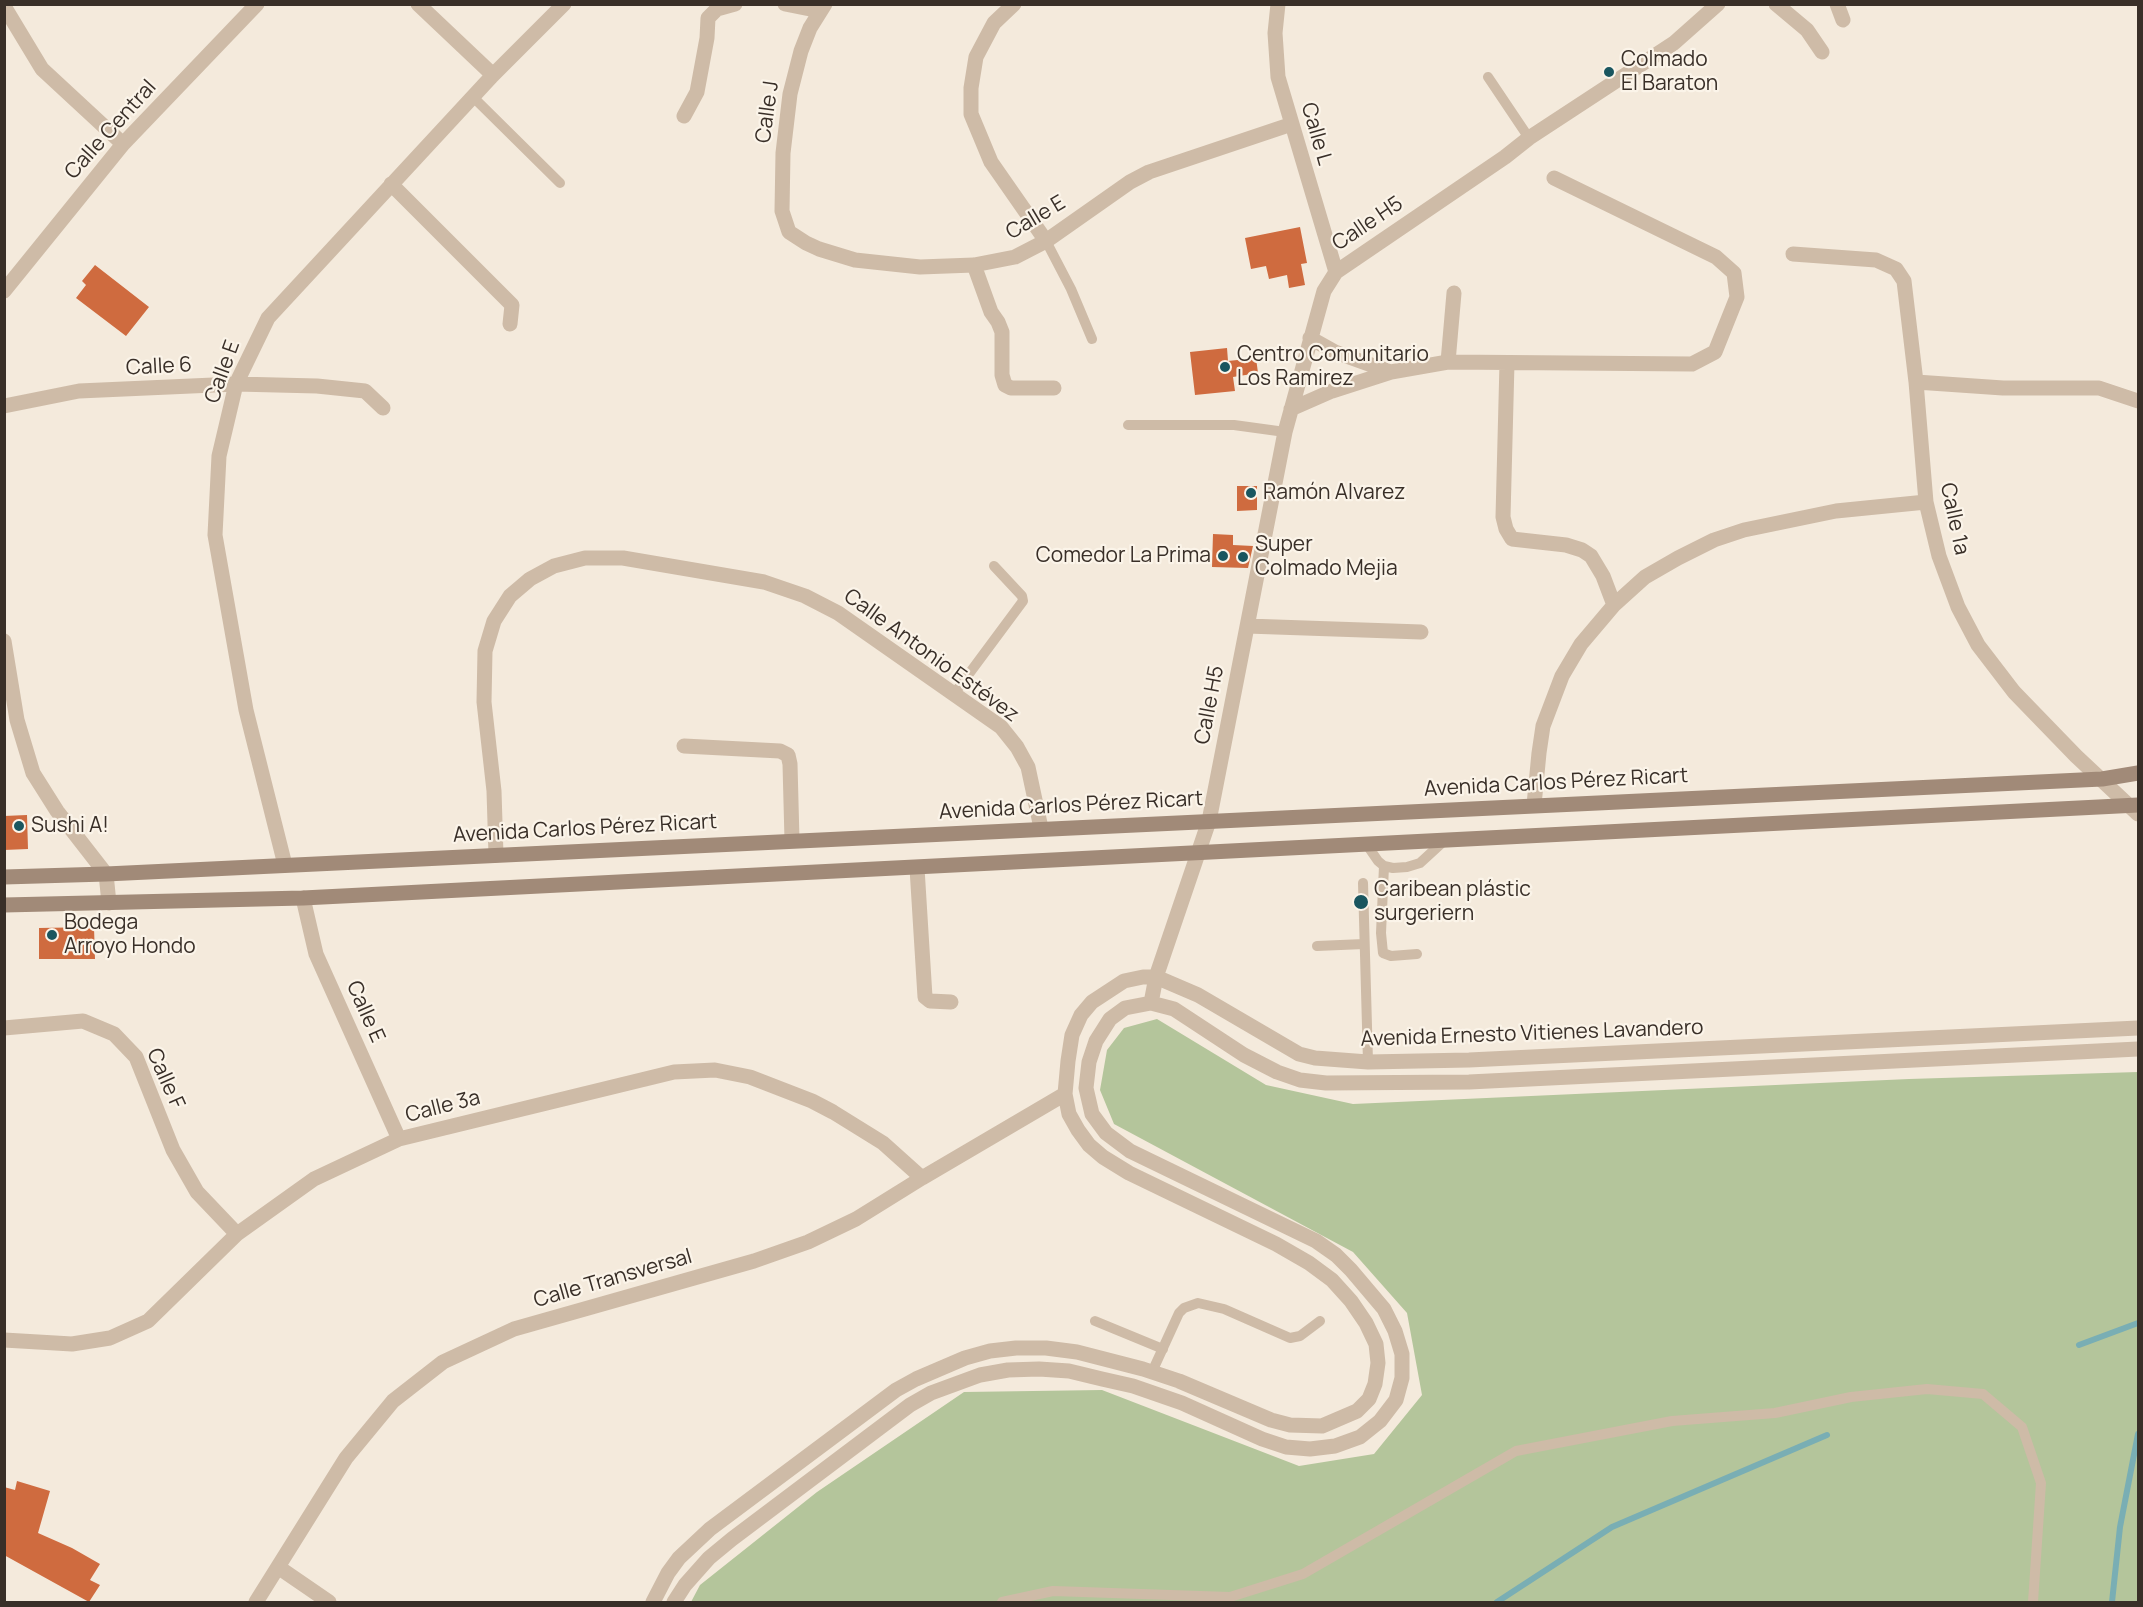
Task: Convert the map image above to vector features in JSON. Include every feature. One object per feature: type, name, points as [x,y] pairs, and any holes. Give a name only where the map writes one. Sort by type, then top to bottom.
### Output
[{"type":"main road","name":"Avenida Carlos Pérez Ricart","points":[[4,877],[2102,779],[2139,773]]},
{"type":"main road","points":[[4,905],[303,898],[2136,809]]},
{"type":"street","name":"Calle Central","points":[[4,291],[123,144],[257,4]]},
{"type":"street","points":[[418,4],[493,75]]},
{"type":"street","name":"Calle E","points":[[285,865],[246,710],[215,535],[219,456],[236,384],[268,318],[493,75],[564,4]]},
{"type":"street","points":[[684,116],[697,92],[707,38],[708,18],[717,9],[735,4]]},
{"type":"street","points":[[785,4],[822,8]]},
{"type":"street","points":[[1014,4],[993,23],[976,57],[971,88],[971,114],[991,162],[1046,241]]},
{"type":"street","name":"Calle L","points":[[1278,4],[1275,33],[1278,77],[1336,272]]},
{"type":"street","name":"Calle H5","points":[[1151,1003],[1156,977],[1209,821],[1285,432],[1324,291],[1336,272],[1505,158],[1529,138],[1674,43],[1719,4]]},
{"type":"street","points":[[1776,4],[1807,30],[1822,52]]},
{"type":"street","points":[[1837,4],[1843,20]]},
{"type":"street","points":[[4,6],[42,69],[123,144]]},
{"type":"street","name":"Calle J","points":[[789,232],[782,211],[783,153],[790,94],[801,51],[822,8]]},
{"type":"street","name":"Calle E","points":[[789,232],[819,249],[855,260],[920,267],[974,265],[1016,257],[1046,241],[1130,182],[1149,172],[1292,124]]},
{"type":"street","points":[[1291,409],[1332,391],[1391,372],[1448,362],[1692,364],[1715,352],[1737,297],[1734,273],[1716,257],[1554,178]]},
{"type":"street","points":[[391,184],[512,305],[510,324]]},
{"type":"street","name":"Calle 1a","points":[[1792,254],[1876,260],[1896,269],[1904,281],[1916,382],[1926,502],[1939,556],[1958,607],[1978,645],[2014,692],[2076,756],[2136,809]]},
{"type":"street","points":[[974,265],[991,312],[1002,332],[1002,375],[1005,385],[1011,388],[1054,388]]},
{"type":"street","points":[[1448,362],[1454,293]]},
{"type":"street","points":[[1310,338],[1335,352],[1391,372]]},
{"type":"street","points":[[1507,363],[1503,517],[1506,529],[1512,539],[1566,545],[1582,550],[1591,556],[1603,576],[1614,606]]},
{"type":"street","points":[[1916,382],[2003,388],[2098,388],[2139,401]]},
{"type":"street","name":"Calle 6","points":[[4,406],[79,391],[236,384],[317,386],[365,391],[383,408]]},
{"type":"street","points":[[1534,805],[1543,726],[1562,676],[1581,644],[1614,606],[1645,577],[1714,540],[1744,530],[1836,511],[1926,502]]},
{"type":"street","name":"Calle Antonio Estévez","points":[[496,855],[494,791],[484,702],[485,651],[494,621],[510,596],[530,579],[554,566],[585,558],[623,558],[764,582],[805,596],[838,613],[1001,727],[1017,747],[1028,767],[1041,828]]},
{"type":"street","points":[[1247,626],[1421,632]]},
{"type":"street","points":[[4,641],[11,721],[33,772],[57,811],[106,874],[109,903]]},
{"type":"street","points":[[684,746],[780,751],[788,755],[792,840]]},
{"type":"street","points":[[917,868],[925,997],[930,1001],[951,1002]]},
{"type":"street","name":"Calle E","points":[[303,898],[316,954],[399,1139]]},
{"type":"street","name":"Avenida Ernesto Vitienes Lavandero","points":[[653,1602],[668,1574],[693,1544],[869,1410],[906,1384],[942,1366],[990,1351],[1046,1348],[1077,1352],[1152,1372],[1207,1391],[1270,1420],[1290,1425],[1322,1426],[1342,1419],[1369,1399],[1376,1383],[1378,1364],[1376,1344],[1356,1308],[1332,1280],[1309,1263],[1276,1244],[1129,1173],[1102,1157],[1089,1145],[1070,1114],[1065,1094],[1072,1035],[1081,1015],[1092,1002],[1124,981],[1156,977],[1198,995],[1299,1054],[1315,1058],[1368,1062],[1469,1060],[2139,1028]]},
{"type":"street","points":[[674,1602],[685,1585],[709,1558],[910,1405],[931,1393],[980,1375],[1008,1370],[1040,1369],[1069,1371],[1102,1378],[1182,1403],[1262,1439],[1286,1447],[1310,1449],[1335,1446],[1360,1437],[1380,1421],[1396,1400],[1402,1378],[1402,1354],[1395,1330],[1384,1309],[1351,1270],[1336,1255],[1316,1241],[1130,1151],[1106,1133],[1092,1114],[1086,1088],[1089,1062],[1096,1041],[1110,1019],[1125,1008],[1151,1003]]},
{"type":"street","name":"Avenida Ernesto Vitienes Lavandero","points":[[1151,1003],[1174,1009],[1244,1055],[1277,1072],[1300,1080],[1326,1083],[1469,1082],[2139,1049]]},
{"type":"street","name":"Calle F","points":[[4,1028],[83,1021],[114,1034],[136,1057],[173,1150],[197,1192],[237,1234]]},
{"type":"street","name":"Calle 3a","points":[[4,1340],[72,1344],[110,1338],[148,1321],[237,1234],[314,1179],[399,1139],[674,1072],[715,1070],[750,1077],[812,1101],[883,1143],[922,1178]]},
{"type":"street","name":"Calle Transversal","points":[[256,1602],[346,1458],[393,1401],[443,1362],[514,1329],[754,1261],[808,1242],[856,1219],[1065,1094]]},
{"type":"street","points":[[1089,1145],[1106,1133]]},
{"type":"street","points":[[693,1544],[709,1558]]},
{"type":"street","points":[[278,1568],[329,1602]]},
{"type":"lane","points":[[1488,77],[1529,138]]},
{"type":"lane","points":[[473,97],[560,183]]},
{"type":"lane","points":[[1046,241],[1071,289],[1092,339]]},
{"type":"lane","points":[[1128,425],[1234,425],[1285,432]]},
{"type":"lane","points":[[954,694],[1023,601],[1022,596],[994,566]]},
{"type":"lane","points":[[1367,845],[1384,866],[1393,868],[1420,863],[1444,841]]},
{"type":"lane","points":[[1384,866],[1381,933],[1383,953],[1391,956],[1417,954]]},
{"type":"lane","points":[[1363,883],[1368,1062]]},
{"type":"lane","points":[[1317,946],[1364,944]]},
{"type":"lane","points":[[1152,1372],[1179,1313],[1184,1308],[1198,1303],[1224,1309],[1290,1338],[1300,1336],[1320,1321]]},
{"type":"lane","points":[[1095,1321],[1163,1349]]},
{"type":"lane","points":[[1002,1602],[1053,1591],[1230,1597],[1302,1574],[1516,1451],[1672,1421],[1775,1413],[1851,1398],[1927,1389],[1983,1394],[2022,1427],[2042,1484],[2033,1602]]},
{"type":"green space","points":[[1157,1019],[1266,1085],[1353,1104],[1909,1079],[2138,1072],[2138,1602],[691,1602],[700,1585],[817,1492],[964,1392],[1102,1390],[1299,1466],[1374,1454],[1422,1395],[1407,1313],[1353,1252],[1114,1124],[1100,1090],[1107,1050],[1124,1028]]},
{"type":"building","points":[[1300,227],[1307,263],[1301,264],[1305,285],[1289,288],[1287,275],[1269,279],[1266,266],[1251,269],[1245,238]]},
{"type":"building","points":[[95,265],[149,307],[126,336],[76,298],[86,285],[82,281]]},
{"type":"building","name":"Centro Comunitario Los Ramirez","points":[[1227,348],[1228,361],[1256,358],[1258,373],[1233,377],[1235,391],[1195,395],[1190,352]]},
{"type":"building","name":"Ramón Alvarez","points":[[1237,486],[1257,486],[1257,510],[1237,511]]},
{"type":"building","name":"Comedor La Prima","points":[[1213,534],[1233,535],[1233,545],[1253,546],[1248,568],[1212,567]]},
{"type":"building","points":[[27,815],[28,849],[4,850],[4,816]]},
{"type":"building","points":[[94,927],[95,959],[39,959],[39,928]]},
{"type":"building","points":[[17,1481],[50,1491],[38,1533],[100,1564],[90,1580],[100,1585],[89,1602],[4,1555],[4,1487],[15,1490]]},
{"type":"waterway","points":[[2079,1345],[2138,1323]]},
{"type":"waterway","points":[[2112,1602],[2120,1527],[2138,1434]]},
{"type":"waterway","points":[[1497,1602],[1612,1527],[1827,1435]]},
{"type":"place","name":"Colmado El Baraton","points":[[1609,72]]},
{"type":"place","name":"Centro Comunitario Los Ramirez","points":[[1225,367]]},
{"type":"place","name":"Ramón Alvarez","points":[[1251,493]]},
{"type":"place","name":"Comedor La Prima","points":[[1223,556]]},
{"type":"place","name":"Super Colmado Mejia","points":[[1243,557]]},
{"type":"place","name":"Sushi A!","points":[[19,826]]},
{"type":"place","name":"Caribean plástic surgeriern","points":[[1361,902]]},
{"type":"place","name":"Bodega Arroyo Hondo","points":[[52,935]]}]
